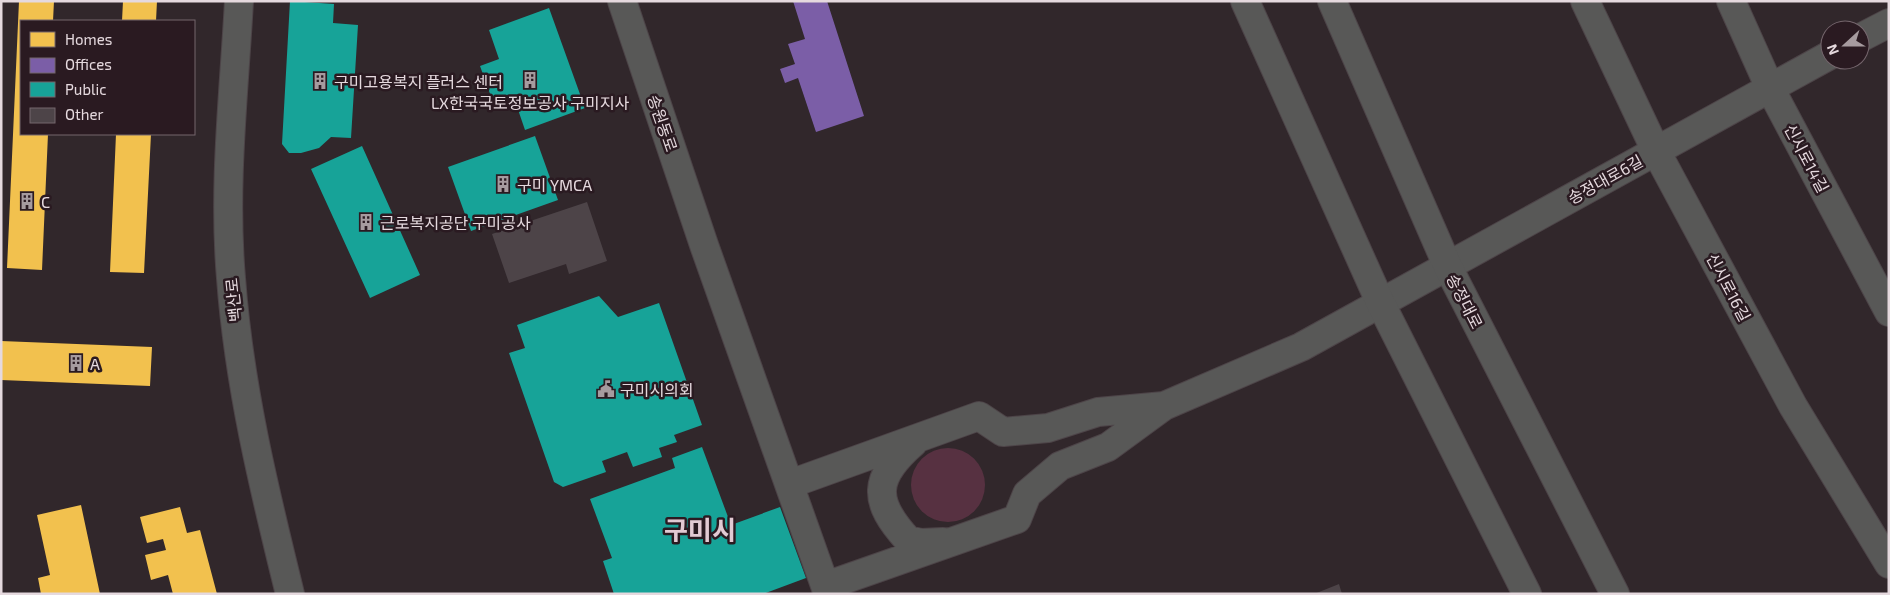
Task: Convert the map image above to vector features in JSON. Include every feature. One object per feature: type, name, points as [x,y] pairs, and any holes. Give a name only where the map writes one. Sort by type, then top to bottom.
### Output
[{"type":"street","name":"백산로","points":[[239,1],[228,207],[230,277],[242,382],[260,473],[290,594]]},
{"type":"street","name":"송원동로","points":[[622,1],[704,245],[827,590]]},
{"type":"street","points":[[1245,1],[1381,304],[1527,594]]},
{"type":"street","name":"송정대로","points":[[1332,1],[1448,266],[1615,594]]},
{"type":"street","name":"신시로16길","points":[[1585,1],[1656,151],[1793,406],[1889,564]]},
{"type":"street","name":"신시로14길","points":[[1731,1],[1770,88],[1889,312]]},
{"type":"street","points":[[1870,32],[1889,22]]},
{"type":"street","name":"송정대로6길","points":[[1164,406],[1301,347],[1820,60]]},
{"type":"street","points":[[790,484],[978,416],[1003,432],[1048,428],[1098,412],[1164,406]]},
{"type":"street","points":[[827,590],[1017,519],[1027,494],[1060,466],[1108,447],[1164,406]]},
{"type":"street","points":[[918,438],[894,460],[882,490],[883,507],[908,540],[921,543],[954,542]]},
{"type":"shaded area","points":[[948,448],[969,454],[979,464],[985,485],[979,506],[969,516],[948,522],[927,516],[917,506],[911,485],[917,464],[927,454]]},
{"type":"building: Homes","name":"C","points":[[19,1],[54,1],[53,20],[20,20],[20,135],[48,135],[42,270],[7,268]]},
{"type":"building: Homes","points":[[123,1],[157,1],[156,20],[122,20]]},
{"type":"building: Homes","points":[[116,135],[151,135],[144,273],[110,272]]},
{"type":"building: Homes","name":"A","points":[[1,341],[152,347],[150,386],[1,380]]},
{"type":"building: Homes","points":[[81,505],[100,594],[41,594],[38,578],[50,575],[37,515]]},
{"type":"building: Homes","points":[[180,507],[187,533],[200,530],[217,594],[173,594],[168,575],[151,580],[145,555],[166,550],[163,539],[147,543],[140,517]]},
{"type":"building: Offices","points":[[793,1],[827,1],[864,116],[816,132],[798,78],[785,83],[780,69],[795,64],[788,44],[805,39]]},
{"type":"building: Public","name":"구미고용복지 플러스 센터","points":[[290,1],[334,4],[333,23],[358,25],[351,138],[331,137],[319,148],[301,153],[289,153],[282,144]]},
{"type":"building: Public","name":"LX한국국토정보공사 구미지사","points":[[549,8],[585,108],[525,130],[513,95],[493,102],[480,66],[499,59],[489,30]]},
{"type":"building: Public","name":"구미 YMCA","points":[[535,136],[558,200],[471,231],[448,167]]},
{"type":"building: Public","name":"근로복지공단 구미공사","points":[[362,146],[420,275],[370,298],[311,169]]},
{"type":"building: Public","name":"구미시의회","points":[[599,296],[618,317],[659,303],[702,425],[674,435],[677,442],[659,448],[662,457],[633,467],[627,452],[602,461],[606,472],[563,487],[554,482],[509,353],[525,348],[517,325]]},
{"type":"building: Public","points":[[702,447],[731,525],[780,507],[806,578],[763,594],[614,594],[603,561],[612,558],[590,499],[675,468],[672,458]]},
{"type":"building: Other","points":[[587,202],[607,261],[569,274],[566,264],[509,283],[492,234]]},
{"type":"building: Other","points":[[1339,584],[1342,594],[1314,594]]},
{"type":"place","name":"LX한국국토정보공사 구미지사","points":[[530,80]]},
{"type":"place","name":"구미고용복지 플러스 센터","points":[[320,81]]},
{"type":"place","name":"구미 YMCA","points":[[503,184]]},
{"type":"place","name":"C","points":[[27,201]]},
{"type":"place","name":"근로복지공단 구미공사","points":[[366,222]]},
{"type":"place","name":"A","points":[[76,363]]},
{"type":"place","name":"구미시의회","points":[[606,389]]},
{"type":"district","name":"구미시","points":[[700,529]]}]
